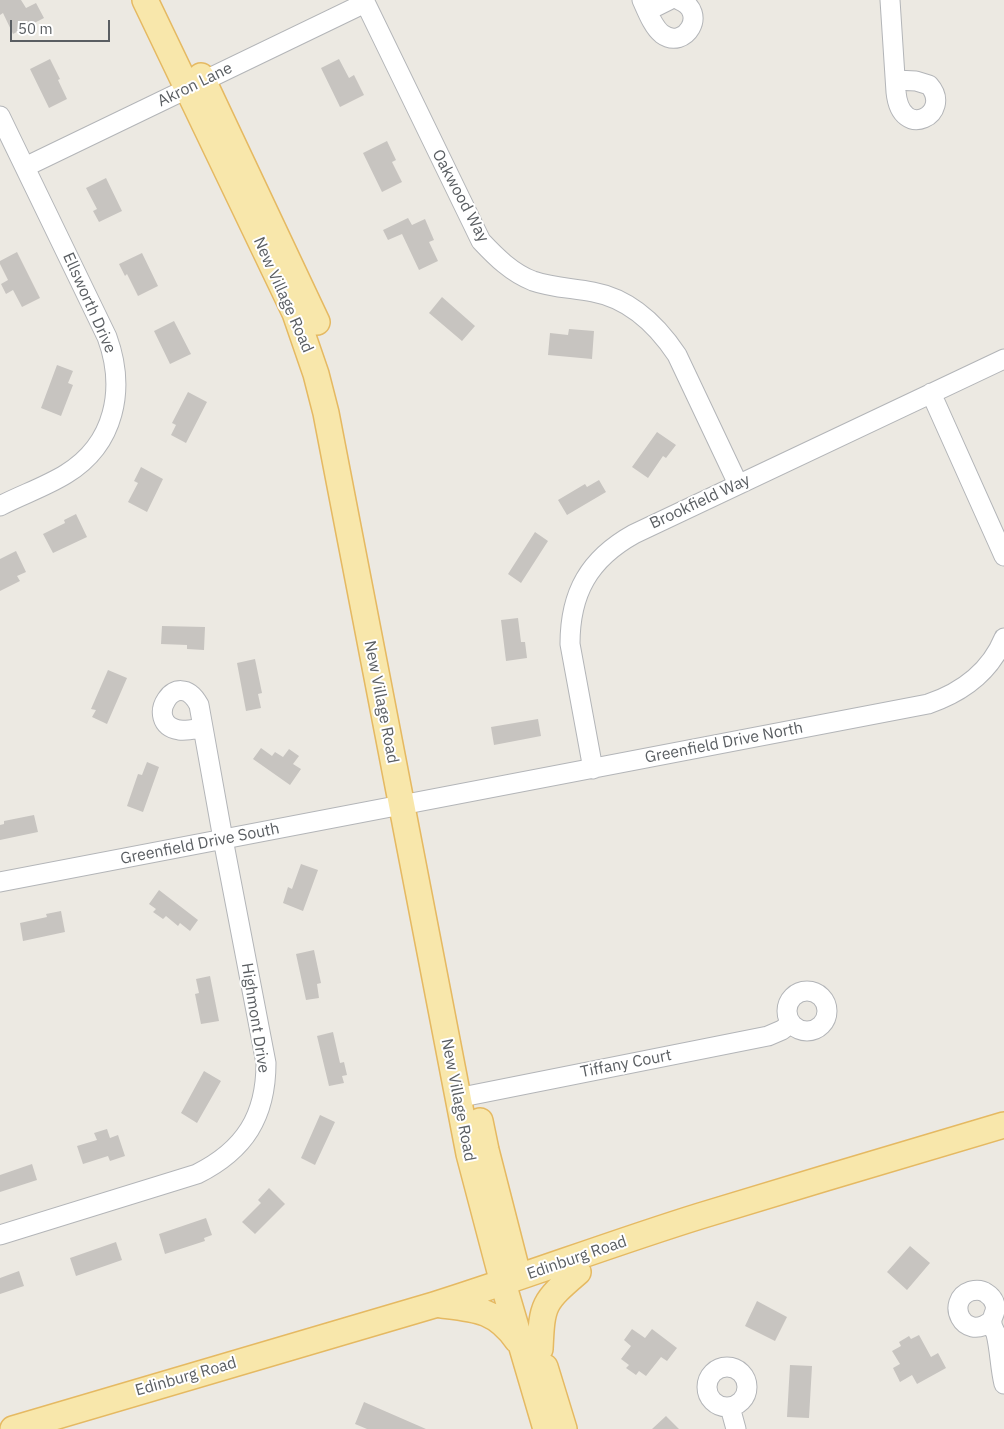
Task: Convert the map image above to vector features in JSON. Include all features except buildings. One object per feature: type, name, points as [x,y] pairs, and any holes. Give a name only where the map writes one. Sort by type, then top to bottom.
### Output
[{"type":"main road","name":"New Village Road","points":[[145,0],[196,84],[310,306],[333,369],[342,410],[409,804],[466,1096],[486,1150],[511,1281],[532,1350],[564,1429]]},
{"type":"main road","name":"New Village Road","points":[[164,0],[196,84]]},
{"type":"main road","name":"Edinburg Road","points":[[13,1429],[434,1305],[511,1281],[553,1264],[700,1216],[1004,1125]]},
{"type":"main road","name":"Edinburg Road","points":[[511,1281],[578,1272],[704,1230],[1004,1140]]},
{"type":"main road","points":[[434,1305],[489,1313],[504,1324],[516,1339],[532,1350],[544,1309],[554,1293],[578,1272]]},
{"type":"main road","name":"New Village Road","points":[[532,1350],[546,1429]]},
{"type":"street","points":[[669,0],[645,5],[662,34],[674,38],[682,36],[692,26],[693,16],[688,5],[679,0]]},
{"type":"street","points":[[890,0],[896,80]]},
{"type":"street","name":"Akron Lane","points":[[25,167],[365,2]]},
{"type":"street","name":"Oakwood Way","points":[[365,2],[429,138],[481,241],[512,270],[531,280],[552,287],[594,292],[613,298],[632,307],[651,321],[677,355],[738,484]]},
{"type":"street","name":"Ellsworth Drive","points":[[0,116],[107,337],[117,375],[117,392],[113,412],[106,431],[96,447],[82,462],[65,474],[0,506]]},
{"type":"street","name":"Brookfield Way","points":[[593,769],[570,644],[572,615],[580,587],[590,570],[602,556],[617,543],[1004,359]]},
{"type":"street","points":[[931,393],[1004,556]]},
{"type":"street","name":"Greenfield Drive North","points":[[409,804],[928,704],[947,698],[962,690],[977,678],[990,664],[1004,638]]},
{"type":"street","name":"Highmont Drive","points":[[0,1235],[197,1174],[214,1166],[245,1138],[261,1106],[266,1084],[266,1063],[202,728]]},
{"type":"street","name":"Greenfield Drive South","points":[[0,882],[409,804]]},
{"type":"street","name":"Tiffany Court","points":[[466,1096],[768,1036],[782,1030],[791,1023]]},
{"type":"street","points":[[991,1321],[996,1335],[1004,1384]]},
{"type":"street","points":[[730,1407],[736,1429]]}]
